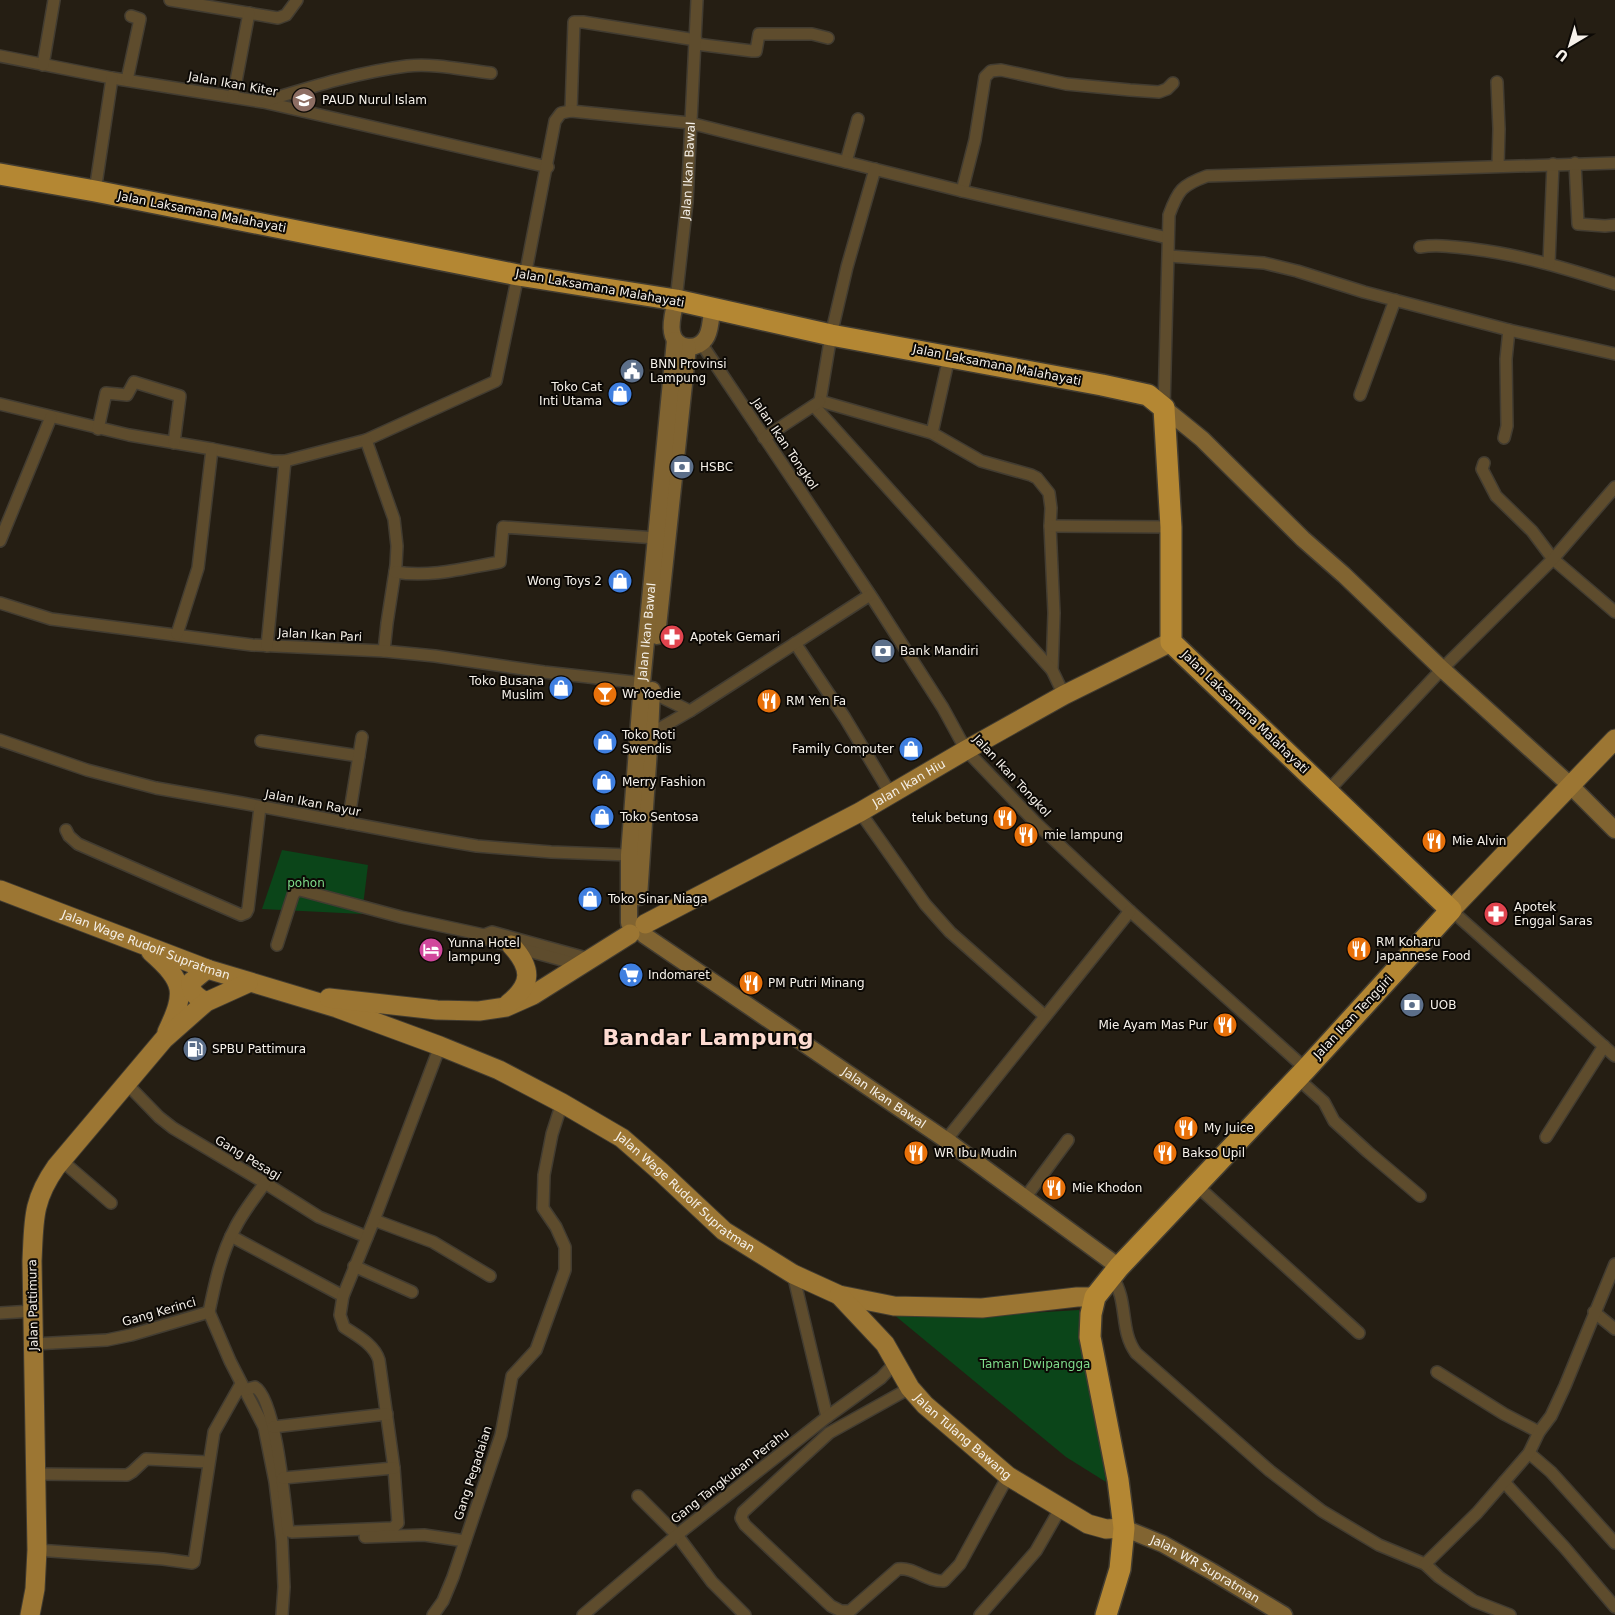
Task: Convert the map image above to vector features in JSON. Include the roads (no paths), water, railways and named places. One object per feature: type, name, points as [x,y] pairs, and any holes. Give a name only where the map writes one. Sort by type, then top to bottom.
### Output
[{"type":"highway","name":"Jalan Laksamana Malahayati","points":[[0,174],[96,191],[522,275],[676,300],[831,335],[1102,385],[1148,396],[1164,408],[1171,527],[1171,642],[1451,910]]},
{"type":"highway","name":"Jalan Ikan Tenggiri","points":[[1095,1297],[1115,1272],[1195,1184],[1301,1074],[1451,910]]},
{"type":"highway","points":[[1095,1297],[1091,1314],[1090,1337],[1118,1480],[1124,1528],[1120,1569],[1106,1615]]},
{"type":"main road","name":"Jalan Ikan Hiu","points":[[637,927],[860,812],[890,793],[1064,695],[1171,642]]},
{"type":"main road","name":"Jalan Ikan Tenggiri","points":[[1451,910],[1615,739]]},
{"type":"main road","name":"Jalan Wage Rudolf Supratman","points":[[0,890],[207,969],[248,983],[293,994],[337,1008],[499,1070],[562,1103],[622,1138],[724,1231],[793,1274],[839,1295],[894,1306],[982,1308],[1095,1297]]},
{"type":"main road","name":"Jalan Wage Rudolf Supratman","points":[[293,994],[437,1010],[479,1011],[506,1006],[533,995],[637,927]]},
{"type":"main road","name":"Jalan Pattimura","points":[[143,945],[173,973],[180,995],[178,1007],[164,1039]]},
{"type":"main road","points":[[506,1006],[523,990],[527,975],[525,963],[511,945]]},
{"type":"main road","points":[[206,1002],[196,996],[190,988],[191,982],[207,969]]},
{"type":"main road","name":"Jalan Pattimura","points":[[30,1615],[35,1589],[37,1550],[32,1261],[34,1220],[38,1201],[44,1184],[62,1160],[164,1039],[206,1002],[248,983]]},
{"type":"main road","name":"Jalan Tulang Bawang","points":[[839,1295],[886,1344],[910,1388],[950,1428],[1008,1476],[1060,1509],[1088,1524],[1099,1528],[1124,1528]]},
{"type":"street","points":[[43,64],[54,0]]},
{"type":"street","points":[[170,0],[278,18],[286,15],[297,0]]},
{"type":"street","name":"Jalan Ikan Bawal","points":[[688,343],[672,332],[672,324],[687,202],[697,0]]},
{"type":"street","points":[[233,97],[249,13]]},
{"type":"street","points":[[127,80],[140,19],[131,16]]},
{"type":"street","points":[[571,111],[574,22],[752,51],[756,51],[759,34],[812,34],[828,38]]},
{"type":"street","name":"Jalan Ikan Kiter","points":[[0,56],[112,78],[263,102],[548,167]]},
{"type":"street","points":[[263,102],[344,78],[407,66],[430,66],[491,73]]},
{"type":"street","points":[[962,191],[975,140],[985,77],[991,71],[1000,70],[1066,84],[1159,92],[1167,89],[1173,83]]},
{"type":"street","points":[[96,191],[112,78]]},
{"type":"street","points":[[1497,82],[1498,166]]},
{"type":"street","points":[[0,404],[98,429],[273,461],[285,461],[366,440],[496,381],[548,167],[556,121],[561,113],[571,111],[690,123],[962,191],[1168,238]]},
{"type":"street","points":[[846,162],[858,119]]},
{"type":"street","points":[[1615,163],[1498,166],[1382,172],[1207,176],[1192,181],[1182,188],[1169,215],[1164,408],[1202,439],[1303,539],[1570,785],[1615,830]]},
{"type":"street","points":[[1549,263],[1553,164]]},
{"type":"street","points":[[1575,164],[1578,224],[1615,225]]},
{"type":"street","points":[[764,438],[817,403],[847,267],[875,169]]},
{"type":"street","points":[[1420,247],[1437,245],[1480,250],[1549,263],[1615,284]]},
{"type":"street","points":[[1168,256],[1264,263],[1509,330],[1615,354]]},
{"type":"street","points":[[1360,394],[1395,300]]},
{"type":"street","name":"Jalan Ikan Bawal","points":[[688,343],[707,337],[712,309]]},
{"type":"street","points":[[1504,438],[1506,426],[1506,359],[1509,330]]},
{"type":"street","name":"Jalan Ikan Bawal","points":[[637,927],[650,734],[646,687],[656,538],[688,343]]},
{"type":"street","name":"Jalan Ikan Bawal","points":[[688,343],[646,687],[629,855],[637,927],[946,1140],[1025,1198],[1115,1272]]},
{"type":"street","name":"Jalan Ikan Tongkol","points":[[688,343],[764,438],[870,595],[943,708],[966,750],[1036,823],[1301,1074],[1324,1102],[1334,1121],[1420,1196]]},
{"type":"street","points":[[932,433],[949,357]]},
{"type":"street","points":[[98,429],[106,393],[127,395],[134,382],[180,396],[174,443]]},
{"type":"street","points":[[817,403],[932,433],[981,461],[1031,474],[1037,478],[1049,493],[1051,508],[1050,526],[1054,613],[1052,670]]},
{"type":"street","points":[[817,403],[1052,670],[1064,695]]},
{"type":"street","points":[[0,540],[51,417]]},
{"type":"street","points":[[366,440],[394,519],[397,546],[395,572],[386,623],[384,652]]},
{"type":"street","points":[[177,634],[198,568],[212,449]]},
{"type":"street","points":[[267,646],[285,461]]},
{"type":"street","points":[[1484,463],[1482,469],[1496,496],[1532,531],[1553,559],[1615,612]]},
{"type":"street","points":[[1327,792],[1442,669],[1553,559],[1615,488]]},
{"type":"street","points":[[1050,526],[1171,527]]},
{"type":"street","points":[[395,572],[423,574],[448,572],[500,562],[503,527],[656,538]]},
{"type":"street","points":[[650,734],[690,711],[870,595]]},
{"type":"street","name":"Jalan Ikan Pari","points":[[0,603],[51,619],[267,646],[435,656],[646,687]]},
{"type":"street","points":[[795,643],[845,718],[890,793]]},
{"type":"street","points":[[646,687],[690,711]]},
{"type":"street","points":[[348,823],[362,737]]},
{"type":"street","name":"Jalan Ikan Rayur","points":[[0,740],[86,770],[156,788],[477,846],[551,852],[629,855]]},
{"type":"street","points":[[261,741],[359,756]]},
{"type":"street","points":[[66,830],[69,836],[78,844],[241,915],[246,913],[248,909],[260,807]]},
{"type":"street","points":[[860,812],[925,904],[950,932],[1045,1016]]},
{"type":"street","points":[[277,945],[293,895],[296,891],[300,890],[401,917],[484,935],[489,940],[585,962]]},
{"type":"street","points":[[946,1140],[1130,910]]},
{"type":"street","name":"Jalan Laksamana Malahayati","points":[[1451,910],[1615,1056]]},
{"type":"street","points":[[484,935],[492,932],[585,962]]},
{"type":"street","points":[[243,1387],[256,1386],[260,1390],[273,1427],[283,1478],[288,1531],[393,1528],[398,1524],[394,1468],[381,1366],[377,1353],[360,1337],[344,1327],[340,1315],[343,1296],[354,1266],[368,1237],[440,1046]]},
{"type":"street","points":[[1546,1136],[1604,1046]]},
{"type":"street","name":"Gang Pesagi","points":[[126,1084],[172,1128],[319,1217],[368,1237]]},
{"type":"street","name":"Gang Pegadaian","points":[[433,1615],[443,1601],[501,1435],[512,1376],[536,1350],[565,1270],[565,1247],[556,1227],[543,1208],[544,1175],[552,1134],[562,1103]]},
{"type":"street","points":[[1025,1198],[1068,1140]]},
{"type":"street","points":[[62,1160],[112,1203]]},
{"type":"street","name":"Gang Kerinci","points":[[34,1344],[107,1340],[131,1335],[209,1312],[218,1272],[231,1236],[242,1216],[265,1183]]},
{"type":"street","points":[[1195,1184],[1359,1333]]},
{"type":"street","points":[[374,1220],[433,1242],[490,1276]]},
{"type":"street","points":[[231,1236],[343,1296]]},
{"type":"street","points":[[1426,1564],[1477,1513],[1529,1453],[1566,1386],[1594,1312],[1615,1264]]},
{"type":"street","points":[[354,1266],[412,1292]]},
{"type":"street","points":[[1115,1272],[1121,1292],[1131,1346],[1144,1361],[1270,1471],[1322,1512],[1379,1545],[1426,1564],[1439,1577],[1474,1601],[1510,1615]]},
{"type":"street","points":[[793,1274],[827,1416]]},
{"type":"street","points":[[0,1313],[33,1311]]},
{"type":"street","points":[[209,1312],[243,1387],[264,1427],[275,1482],[282,1541],[284,1587],[282,1615]]},
{"type":"street","points":[[1594,1312],[1615,1329]]},
{"type":"street","name":"Gang Tangkuban Perahu","points":[[583,1615],[677,1534],[827,1416],[880,1378],[896,1362]]},
{"type":"street","points":[[1437,1372],[1497,1410],[1539,1432]]},
{"type":"street","points":[[37,1550],[163,1559],[192,1563],[195,1560],[208,1462],[214,1432],[243,1387]]},
{"type":"street","points":[[910,1388],[829,1433],[742,1512],[741,1518],[745,1525],[831,1606],[841,1611],[850,1611],[898,1569],[906,1568],[934,1582],[944,1581],[960,1564],[1008,1476]]},
{"type":"street","points":[[273,1427],[387,1414]]},
{"type":"street","points":[[1529,1453],[1551,1472],[1615,1543]]},
{"type":"street","points":[[36,1474],[122,1475],[132,1472],[146,1459],[208,1462]]},
{"type":"street","points":[[283,1478],[394,1468]]},
{"type":"street","points":[[1504,1482],[1565,1548],[1615,1607]]},
{"type":"street","points":[[638,1496],[677,1534],[712,1582],[745,1615]]},
{"type":"street","points":[[980,1615],[1036,1551],[1060,1509]]},
{"type":"street","name":"Jalan WR Supratman","points":[[1124,1528],[1171,1549],[1284,1615]]},
{"type":"street","points":[[282,1541],[424,1535],[465,1541]]},
{"type":"place","name":"PAUD Nurul Islam","points":[[304,100]]},
{"type":"place","name":"BNN Provinsi Lampung","points":[[632,371]]},
{"type":"place","name":"Toko Cat Inti Utama","points":[[620,394]]},
{"type":"place","name":"HSBC","points":[[682,467]]},
{"type":"place","name":"Wong Toys 2","points":[[620,581]]},
{"type":"place","name":"Apotek Gemari","points":[[672,637]]},
{"type":"place","name":"Bank Mandiri","points":[[883,651]]},
{"type":"place","name":"Toko Busana Muslim","points":[[561,688]]},
{"type":"place","name":"Wr Yoedie","points":[[605,694]]},
{"type":"place","name":"RM Yen Fa","points":[[769,701]]},
{"type":"place","name":"Toko Roti Swendis","points":[[605,742]]},
{"type":"place","name":"Family Computer","points":[[911,749]]},
{"type":"place","name":"Merry Fashion","points":[[604,782]]},
{"type":"place","name":"Toko Sentosa","points":[[602,817]]},
{"type":"place","name":"teluk betung","points":[[1005,818]]},
{"type":"place","name":"mie lampung","points":[[1026,835]]},
{"type":"place","name":"Mie Alvin","points":[[1434,841]]},
{"type":"place","name":"Toko Sinar Niaga","points":[[590,899]]},
{"type":"place","name":"Apotek Enggal Saras","points":[[1496,914]]},
{"type":"place","name":"RM Koharu Japannese Food","points":[[1359,949]]},
{"type":"place","name":"Yunna Hotel lampung","points":[[431,950]]},
{"type":"place","name":"Indomaret","points":[[631,975]]},
{"type":"place","name":"PM Putri Minang","points":[[751,983]]},
{"type":"place","name":"UOB","points":[[1412,1005]]},
{"type":"place","name":"Mie Ayam Mas Pur","points":[[1225,1025]]},
{"type":"place","name":"SPBU Pattimura","points":[[195,1049]]},
{"type":"place","name":"My Juice","points":[[1186,1128]]},
{"type":"place","name":"WR Ibu Mudin","points":[[916,1153]]},
{"type":"place","name":"Bakso Upil","points":[[1165,1153]]},
{"type":"place","name":"Mie Khodon","points":[[1054,1188]]},
{"type":"district","name":"Bandar Lampung","points":[[708,1037]]},
{"type":"park label","name":"pohon","points":[[306,883]]},
{"type":"park label","name":"Taman Dwipangga","points":[[1035,1364]]}]
